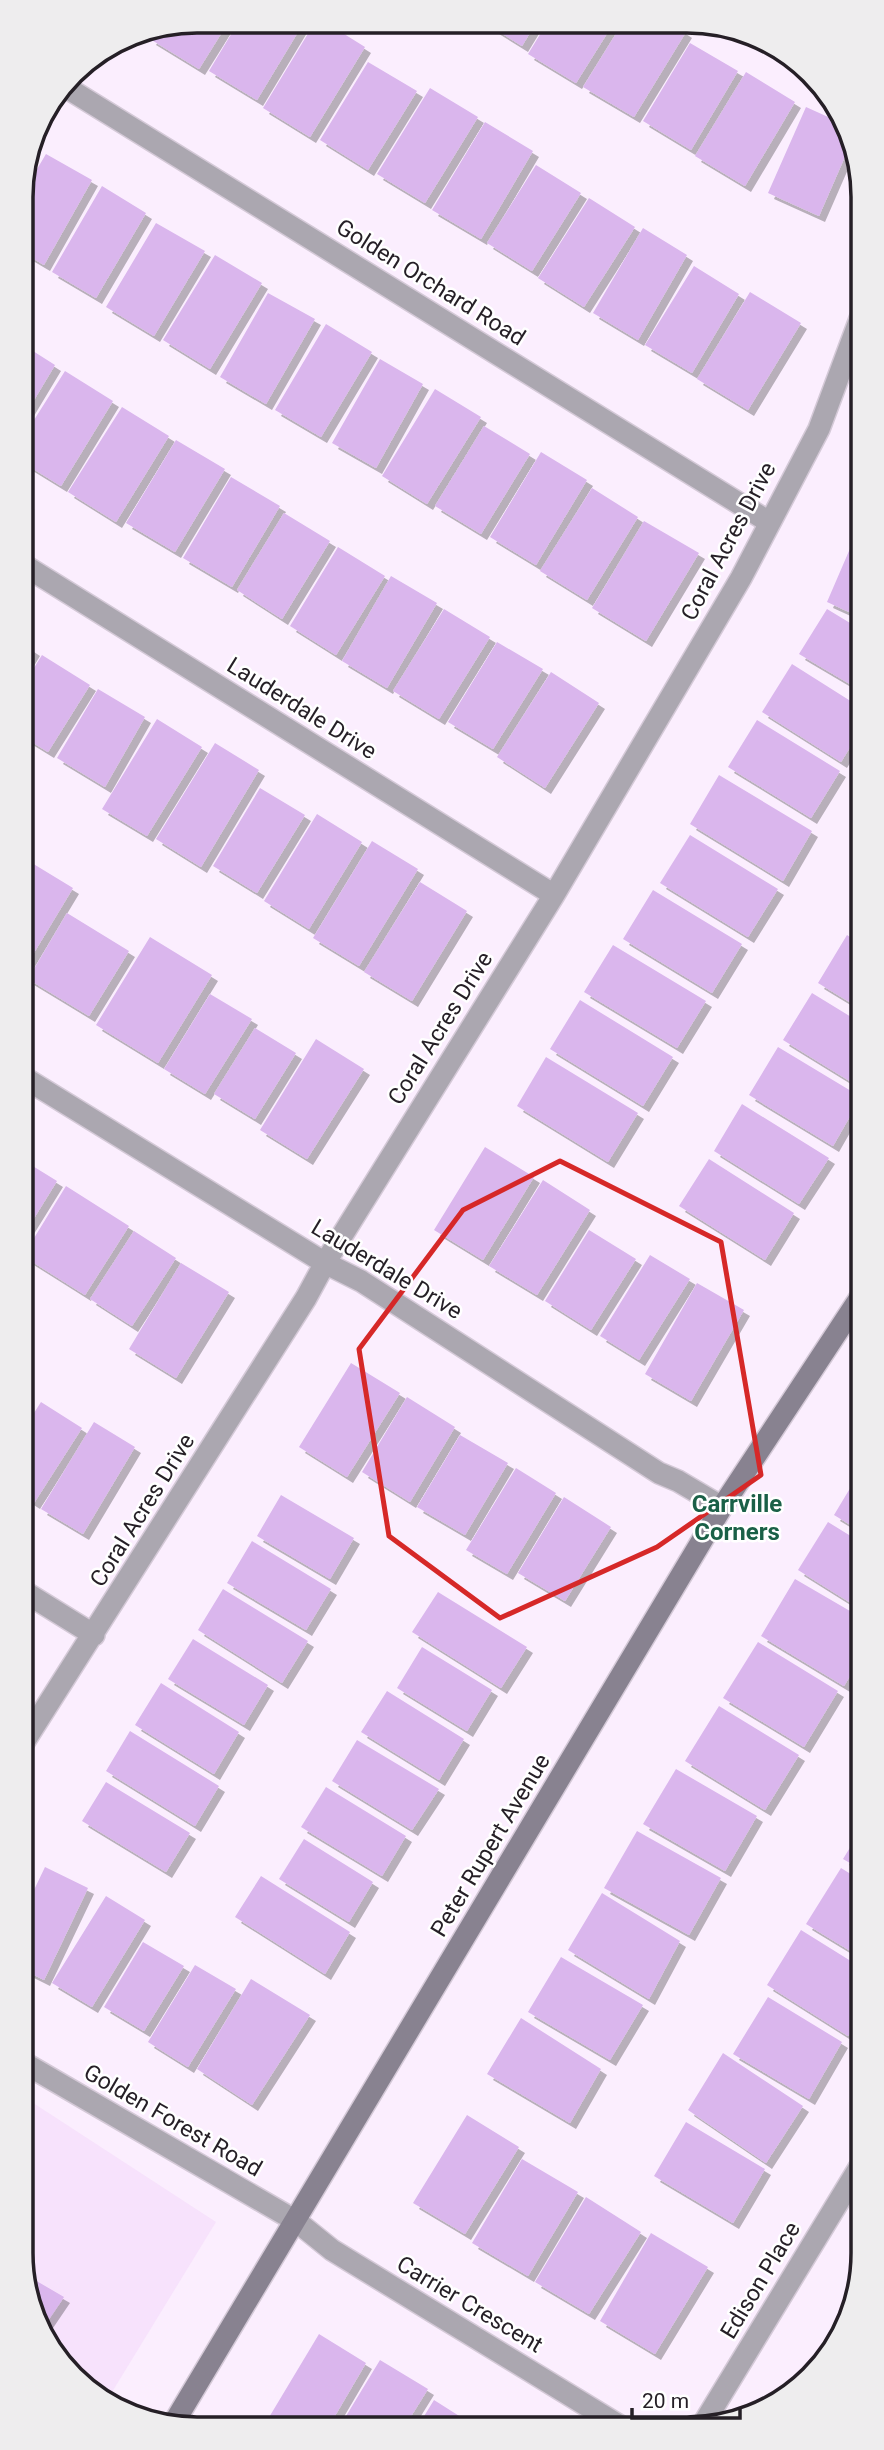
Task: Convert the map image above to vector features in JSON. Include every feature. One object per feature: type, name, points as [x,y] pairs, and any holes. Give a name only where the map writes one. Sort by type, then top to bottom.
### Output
[{"type":"street","name":"Golden Orchard Road","points":[[73,91],[769,523]]},
{"type":"street","name":"Coral Acres Drive","points":[[33,1728],[306,1298],[554,895],[741,578],[819,429],[851,343]]},
{"type":"street","name":"Lauderdale Drive","points":[[34,571],[554,895]]},
{"type":"street","name":"Lauderdale Drive","points":[[34,1083],[326,1263],[361,1281],[659,1473],[722,1507]]},
{"type":"street","name":"Peter Rupert Avenue","points":[[178,2415],[722,1507],[850,1312]]},
{"type":"street","points":[[33,1597],[94,1635]]},
{"type":"street","name":"Golden Forest Road","points":[[33,2068],[296,2221]]},
{"type":"street","name":"Edison Place","points":[[709,2415],[850,2184]]},
{"type":"street","name":"Carrier Crescent","points":[[296,2221],[332,2250],[605,2417]]},
{"type":"highlighted area","points":[[560,1161],[721,1242],[761,1475],[657,1547],[500,1618],[389,1536],[359,1349],[463,1210]]},
{"type":"shaded area","points":[[33,2103],[216,2222],[112,2393],[106,2389],[81,2369],[67,2353],[50,2326],[36,2285],[33,2253]]},
{"type":"building","points":[[222,33],[199,69],[151,40],[175,35]]},
{"type":"building","points":[[232,33],[297,33],[257,100],[209,71]]},
{"type":"building","points":[[308,33],[343,33],[365,47],[310,137],[263,108]]},
{"type":"building","points":[[501,33],[530,33],[522,46]]},
{"type":"building","points":[[541,33],[607,33],[576,83],[528,54]]},
{"type":"building","points":[[616,33],[685,33],[634,117],[583,87]]},
{"type":"building","points":[[690,43],[738,71],[691,150],[643,121]]},
{"type":"building","points":[[368,62],[417,91],[368,170],[320,140]]},
{"type":"building","points":[[746,72],[795,102],[745,186],[695,156]]},
{"type":"building","points":[[430,88],[478,117],[425,203],[377,174]]},
{"type":"building","points":[[806,107],[830,118],[845,156],[819,216],[768,193]]},
{"type":"building","points":[[485,122],[533,151],[481,239],[432,210]]},
{"type":"building","points":[[46,154],[92,180],[44,265],[34,259],[36,171]]},
{"type":"building","points":[[536,165],[581,193],[532,271],[487,243]]},
{"type":"building","points":[[102,186],[146,213],[96,298],[52,272]]},
{"type":"building","points":[[589,198],[635,227],[584,307],[538,278]]},
{"type":"building","points":[[156,223],[205,251],[154,336],[106,307]]},
{"type":"building","points":[[643,228],[687,255],[638,340],[593,313]]},
{"type":"building","points":[[215,255],[262,283],[210,369],[163,340]]},
{"type":"building","points":[[694,266],[739,294],[692,373],[645,345]]},
{"type":"building","points":[[750,292],[801,323],[748,410],[697,379]]},
{"type":"building","points":[[268,293],[315,319],[266,404],[220,377]]},
{"type":"building","points":[[326,324],[372,352],[321,437],[275,410]]},
{"type":"building","points":[[34,352],[55,365],[34,400]]},
{"type":"building","points":[[380,359],[423,384],[376,468],[332,443]]},
{"type":"building","points":[[65,371],[113,401],[61,486],[34,469],[34,420]]},
{"type":"building","points":[[435,389],[481,417],[427,504],[382,476]]},
{"type":"building","points":[[122,407],[169,436],[116,522],[68,492]]},
{"type":"building","points":[[484,426],[530,454],[481,534],[435,506]]},
{"type":"building","points":[[176,440],[225,469],[175,552],[126,523]]},
{"type":"building","points":[[541,452],[587,480],[536,565],[490,537]]},
{"type":"building","points":[[231,477],[280,506],[232,587],[183,558]]},
{"type":"building","points":[[592,488],[638,517],[587,600],[540,571]]},
{"type":"building","points":[[284,513],[330,541],[282,619],[237,590]]},
{"type":"building","points":[[644,521],[699,553],[646,641],[592,608]]},
{"type":"building","points":[[338,547],[385,576],[336,655],[290,626]]},
{"type":"building","points":[[851,547],[851,613],[827,602]]},
{"type":"building","points":[[391,576],[437,603],[387,688],[342,661]]},
{"type":"building","points":[[444,609],[490,637],[439,719],[393,691]]},
{"type":"building","points":[[827,609],[851,623],[851,685],[799,654]]},
{"type":"building","points":[[497,642],[543,669],[493,749],[448,722]]},
{"type":"building","points":[[42,655],[90,685],[48,752],[34,743],[34,668]]},
{"type":"building","points":[[792,664],[851,701],[851,746],[841,762],[762,712]]},
{"type":"building","points":[[551,672],[599,703],[545,788],[497,757]]},
{"type":"building","points":[[98,689],[145,717],[105,787],[57,758]]},
{"type":"building","points":[[157,719],[202,747],[147,836],[102,809]]},
{"type":"building","points":[[757,720],[840,771],[811,818],[728,767]]},
{"type":"building","points":[[215,743],[259,770],[201,867],[156,839]]},
{"type":"building","points":[[719,775],[812,831],[783,881],[690,824]]},
{"type":"building","points":[[260,788],[305,815],[257,893],[213,866]]},
{"type":"building","points":[[317,814],[362,842],[309,929],[264,901]]},
{"type":"building","points":[[690,835],[778,889],[748,937],[660,883]]},
{"type":"building","points":[[372,841],[418,869],[359,966],[313,938]]},
{"type":"building","points":[[34,864],[73,888],[34,953]]},
{"type":"building","points":[[420,882],[467,911],[412,1001],[364,972]]},
{"type":"building","points":[[653,890],[742,944],[712,993],[623,939]]},
{"type":"building","points":[[67,913],[129,951],[89,1016],[34,982],[34,969]]},
{"type":"building","points":[[847,935],[851,937],[851,1003],[818,983]]},
{"type":"building","points":[[150,937],[212,975],[158,1063],[96,1025]]},
{"type":"building","points":[[613,945],[706,1001],[677,1048],[584,992]]},
{"type":"building","points":[[812,993],[851,1017],[851,1082],[783,1040]]},
{"type":"building","points":[[210,994],[252,1019],[205,1094],[164,1069]]},
{"type":"building","points":[[580,1000],[673,1057],[643,1106],[550,1049]]},
{"type":"building","points":[[255,1028],[296,1053],[255,1119],[214,1094]]},
{"type":"building","points":[[316,1039],[364,1069],[307,1159],[260,1130]]},
{"type":"building","points":[[778,1047],[851,1091],[851,1115],[833,1146],[749,1095]]},
{"type":"building","points":[[546,1057],[638,1113],[608,1162],[517,1106]]},
{"type":"building","points":[[742,1104],[829,1158],[799,1204],[714,1151]]},
{"type":"building","points":[[485,1147],[534,1177],[483,1260],[434,1230]]},
{"type":"building","points":[[709,1159],[794,1213],[765,1260],[679,1206]]},
{"type":"building","points":[[34,1167],[57,1181],[34,1219]]},
{"type":"building","points":[[543,1180],[590,1210],[537,1295],[489,1266]]},
{"type":"building","points":[[66,1186],[129,1226],[85,1295],[33,1263],[33,1239]]},
{"type":"building","points":[[589,1230],[636,1259],[591,1330],[545,1301]]},
{"type":"building","points":[[134,1231],[176,1258],[132,1326],[90,1299]]},
{"type":"building","points":[[650,1255],[690,1279],[639,1360],[600,1336]]},
{"type":"building","points":[[181,1263],[229,1292],[176,1378],[129,1349]]},
{"type":"building","points":[[697,1283],[744,1310],[691,1401],[645,1374]]},
{"type":"building","points":[[351,1363],[400,1393],[347,1477],[299,1447]]},
{"type":"building","points":[[407,1397],[455,1427],[410,1502],[362,1472]]},
{"type":"building","points":[[41,1402],[82,1428],[34,1503],[33,1503],[33,1414]]},
{"type":"building","points":[[94,1422],[135,1447],[83,1534],[41,1509]]},
{"type":"building","points":[[460,1435],[508,1463],[465,1535],[417,1507]]},
{"type":"building","points":[[516,1468],[556,1493],[507,1574],[466,1550]]},
{"type":"building","points":[[850,1488],[850,1525],[834,1515]]},
{"type":"building","points":[[281,1495],[354,1538],[330,1579],[257,1536]]},
{"type":"building","points":[[564,1497],[611,1527],[565,1601],[518,1573]]},
{"type":"building","points":[[828,1522],[850,1536],[850,1603],[798,1570]]},
{"type":"building","points":[[252,1541],[331,1589],[306,1630],[227,1583]]},
{"type":"building","points":[[795,1579],[850,1611],[850,1676],[844,1686],[761,1636]]},
{"type":"building","points":[[223,1589],[308,1641],[282,1683],[198,1630]]},
{"type":"building","points":[[438,1592],[527,1647],[501,1688],[412,1632]]},
{"type":"building","points":[[193,1639],[268,1685],[244,1725],[168,1679]]},
{"type":"building","points":[[758,1642],[838,1691],[804,1747],[723,1698]]},
{"type":"building","points":[[422,1647],[492,1690],[467,1731],[397,1688]]},
{"type":"building","points":[[161,1683],[239,1732],[214,1774],[135,1725]]},
{"type":"building","points":[[387,1691],[464,1739],[439,1780],[361,1732]]},
{"type":"building","points":[[719,1706],[799,1755],[765,1810],[685,1761]]},
{"type":"building","points":[[130,1731],[219,1786],[195,1826],[106,1771]]},
{"type":"building","points":[[357,1740],[439,1789],[412,1830],[332,1781]]},
{"type":"building","points":[[676,1769],[757,1816],[725,1871],[643,1824]]},
{"type":"building","points":[[106,1782],[190,1833],[166,1872],[82,1821]]},
{"type":"building","points":[[326,1787],[406,1836],[382,1876],[301,1827]]},
{"type":"building","points":[[637,1831],[721,1878],[689,1935],[604,1888]]},
{"type":"building","points":[[304,1839],[373,1882],[349,1922],[279,1879]]},
{"type":"building","points":[[850,1847],[850,1863],[843,1859]]},
{"type":"building","points":[[45,1867],[88,1888],[44,1980],[33,1975],[33,1892]]},
{"type":"building","points":[[841,1868],[850,1874],[850,1951],[806,1924]]},
{"type":"building","points":[[261,1876],[350,1932],[325,1974],[235,1917]]},
{"type":"building","points":[[602,1893],[680,1941],[649,1999],[568,1950]]},
{"type":"building","points":[[106,1896],[145,1920],[92,2007],[52,1983]]},
{"type":"building","points":[[801,1930],[850,1961],[850,2033],[848,2036],[767,1985]]},
{"type":"building","points":[[143,1942],[184,1966],[144,2031],[104,2007]]},
{"type":"building","points":[[561,1957],[643,2005],[610,2060],[528,2012]]},
{"type":"building","points":[[195,1965],[236,1989],[188,2067],[148,2042]]},
{"type":"building","points":[[251,1979],[310,2015],[252,2105],[197,2069]]},
{"type":"building","points":[[768,1997],[842,2042],[809,2099],[733,2054]]},
{"type":"building","points":[[521,2018],[601,2069],[570,2123],[487,2074]]},
{"type":"building","points":[[723,2053],[803,2106],[766,2163],[688,2110]]},
{"type":"building","points":[[467,2115],[519,2147],[465,2234],[413,2203]]},
{"type":"building","points":[[686,2122],[765,2169],[733,2223],[654,2176]]},
{"type":"building","points":[[522,2159],[578,2192],[528,2276],[472,2243]]},
{"type":"building","points":[[586,2197],[641,2232],[589,2314],[535,2282]]},
{"type":"building","points":[[651,2233],[708,2267],[655,2354],[600,2321]]},
{"type":"building","points":[[36,2280],[64,2297],[48,2321]]},
{"type":"building","points":[[319,2334],[366,2363],[334,2417],[269,2417]]},
{"type":"building","points":[[380,2360],[428,2389],[411,2417],[345,2417]]},
{"type":"building","points":[[434,2400],[461,2417],[424,2417]]},
{"type":"district","name":"Carrville Corners","points":[[737,1518]]}]
